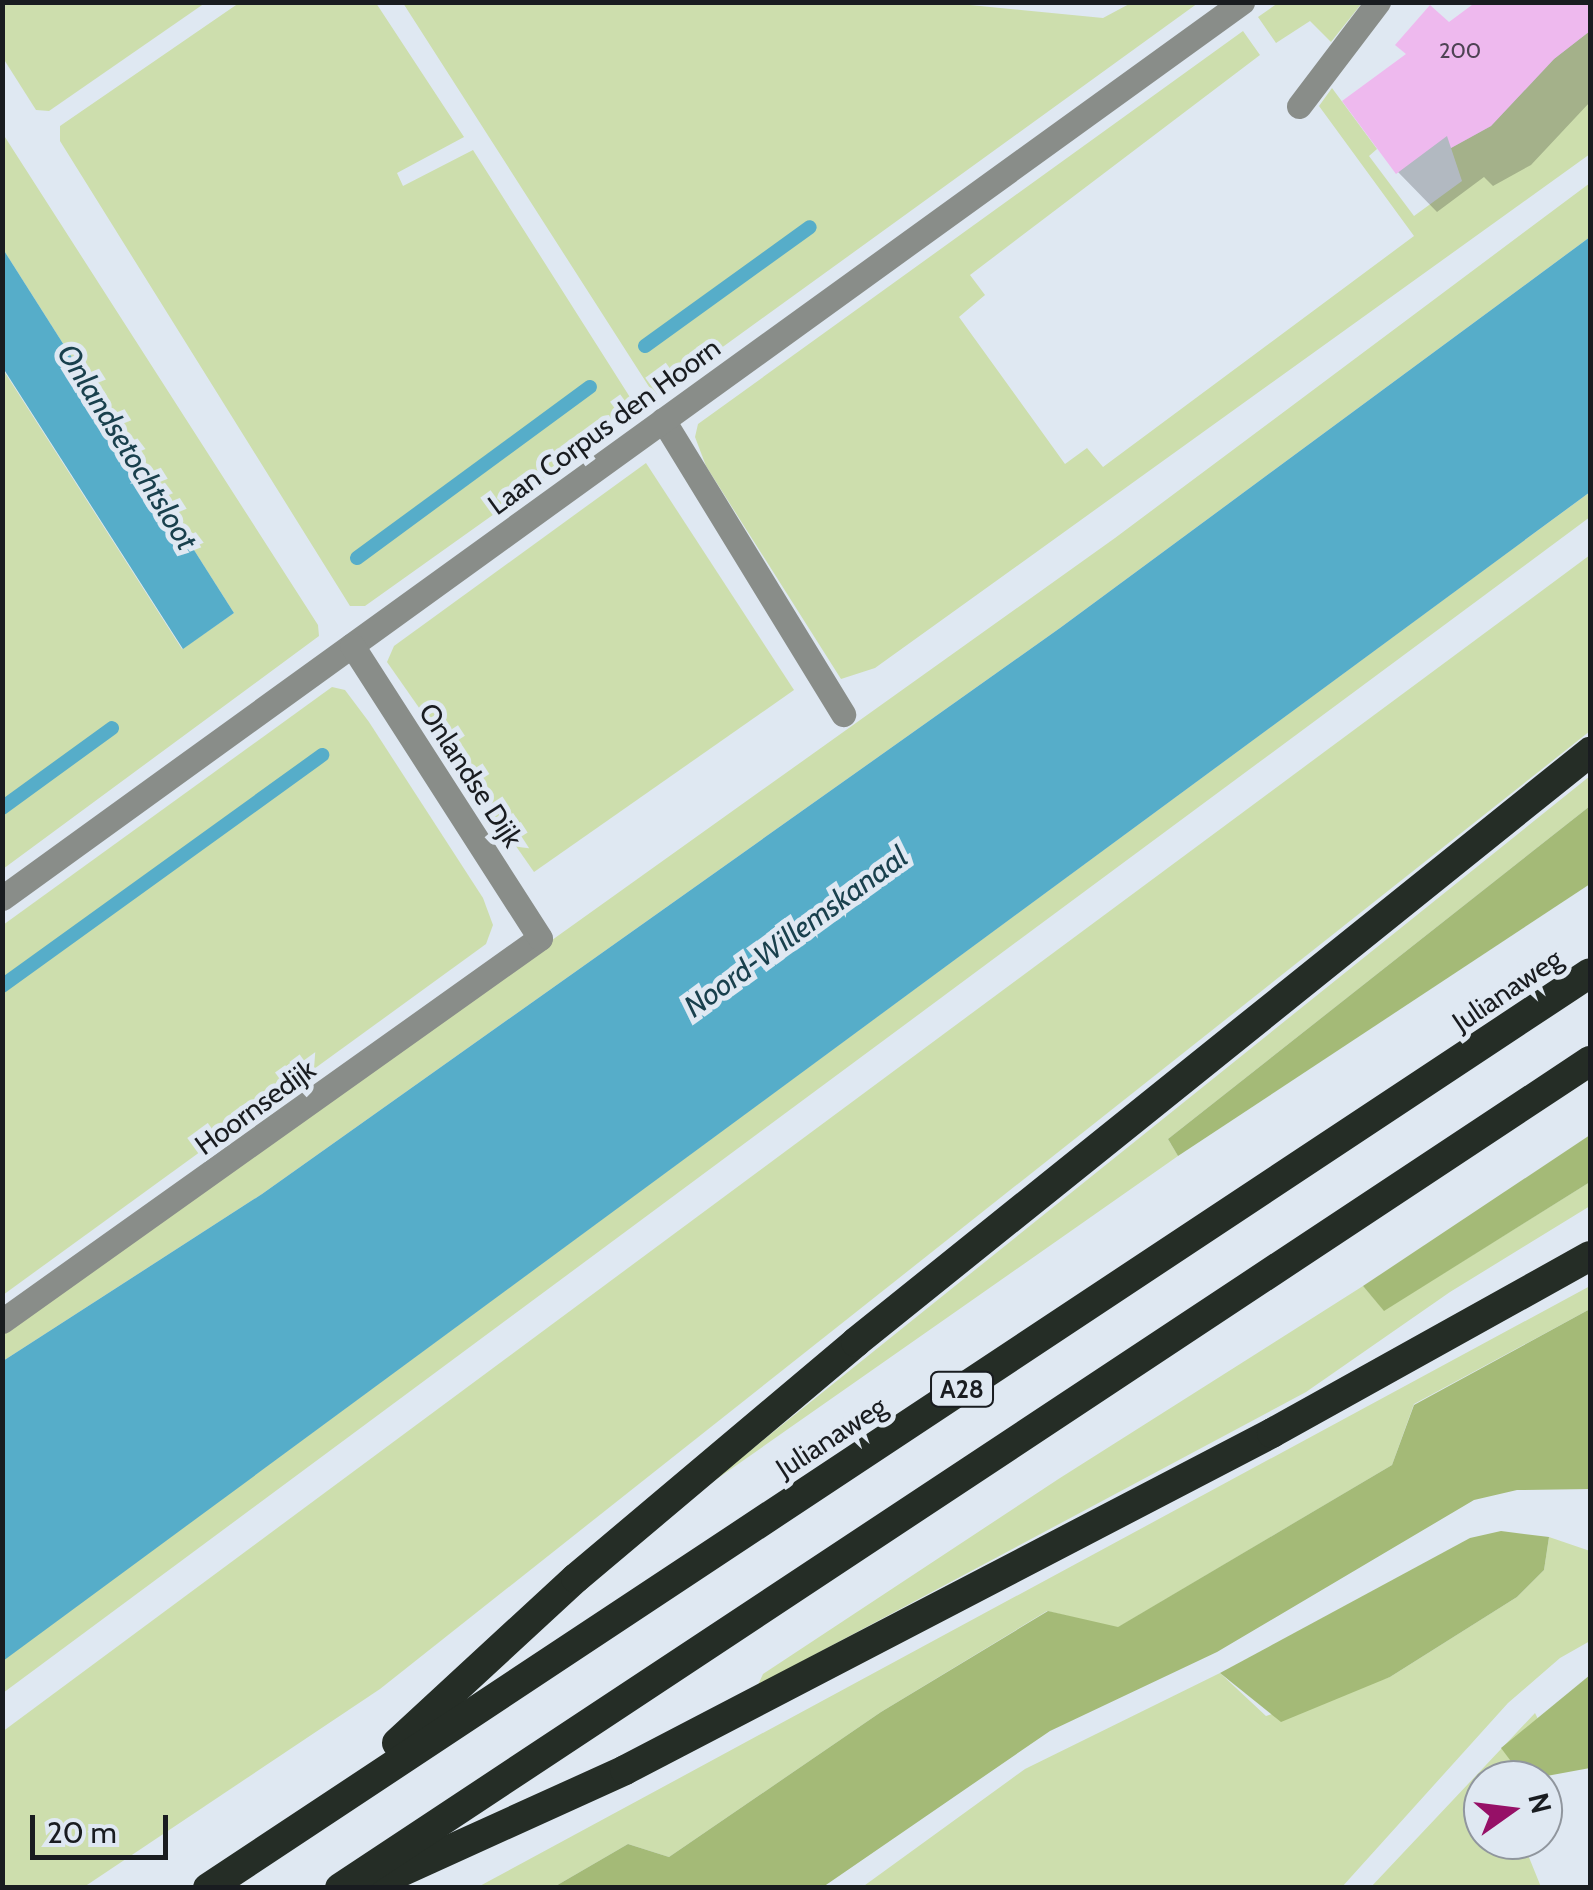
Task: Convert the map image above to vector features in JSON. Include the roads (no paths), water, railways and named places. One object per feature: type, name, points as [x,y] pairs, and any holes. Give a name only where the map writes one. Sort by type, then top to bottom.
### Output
[{"type":"highway","name":"A28","points":[[333,1803],[576,1578],[841,1355],[1590,752]]},
{"type":"highway","name":"Julianaweg","points":[[208,1888],[1590,973]]},
{"type":"highway","name":"A28","points":[[340,1888],[1590,1061]]},
{"type":"highway","points":[[366,1888],[625,1770],[1272,1434],[1590,1256]]},
{"type":"street","name":"Laan Corpus den Hoorn","points":[[2,898],[1242,2]]},
{"type":"street","points":[[1299,106],[1378,2]]},
{"type":"street","points":[[663,420],[843,714]]},
{"type":"street","name":"Onlandse Dijk","points":[[352,646],[540,938]]},
{"type":"street","name":"Hoornsedijk","points":[[2,1321],[540,938]]},
{"type":"water","name":"Noord-Willemskanaal","points":[[1590,237],[1590,492],[3,1661],[3,1361],[262,1194],[1060,628]]},
{"type":"water","name":"Onlandsetochtsloot","points":[[3,249],[234,613],[183,649],[3,368]]},
{"type":"waterway","points":[[645,346],[810,227]]},
{"type":"waterway","points":[[357,558],[590,387]]},
{"type":"waterway","points":[[2,808],[112,728]]},
{"type":"waterway","points":[[2,986],[322,755]]}]
